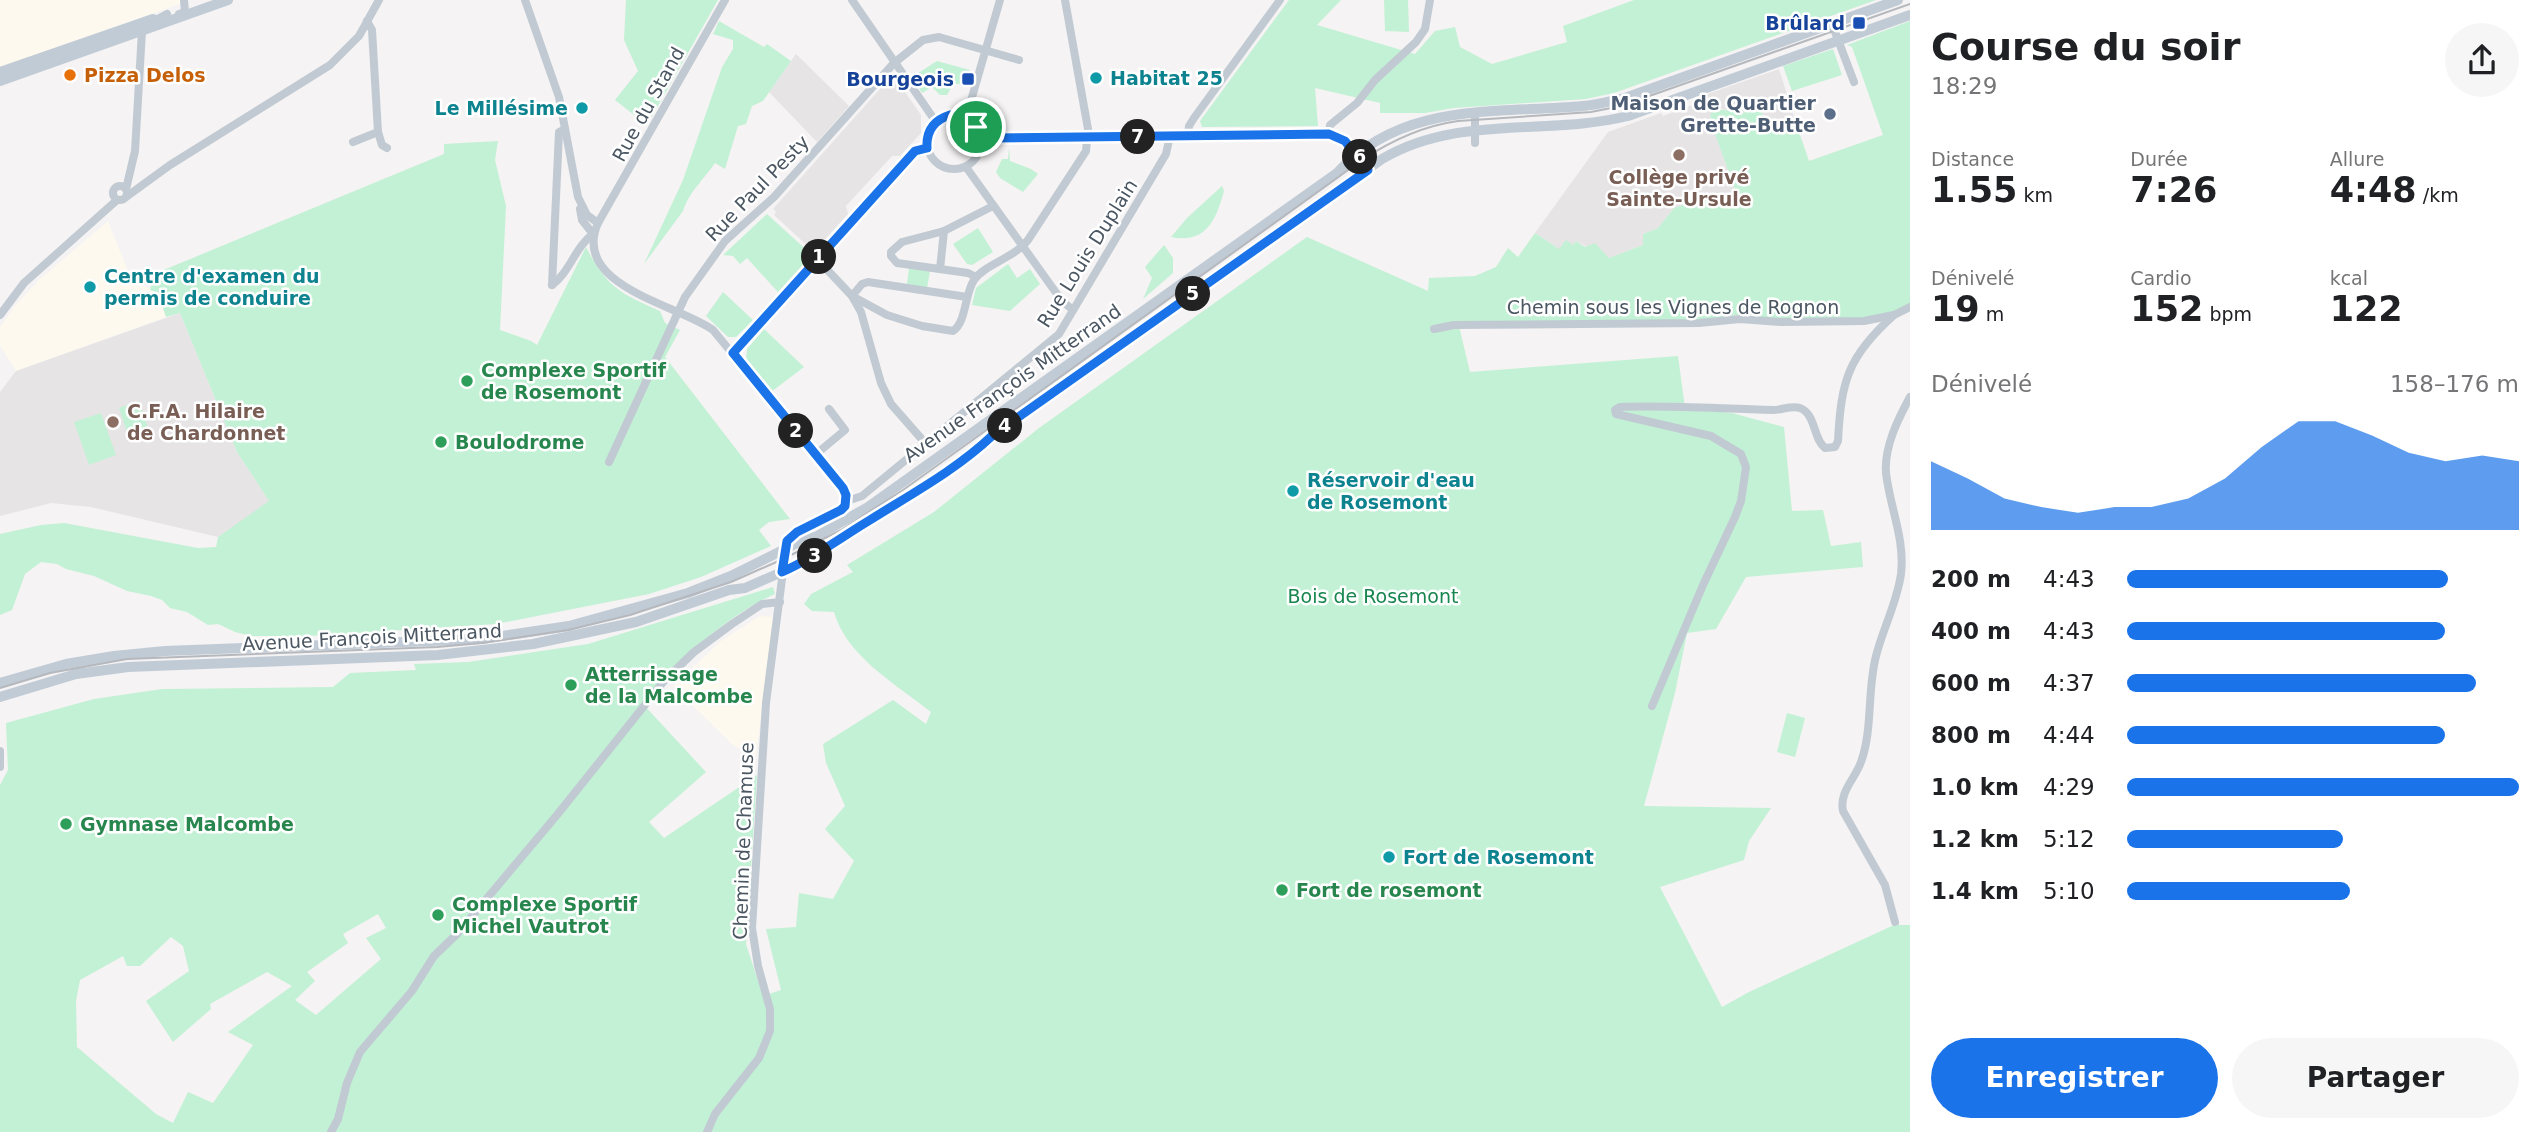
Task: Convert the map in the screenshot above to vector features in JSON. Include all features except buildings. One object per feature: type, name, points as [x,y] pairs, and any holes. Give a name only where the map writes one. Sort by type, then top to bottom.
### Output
[{"type":"main road","points":[[0,81],[142,31],[167,18],[184,4],[209,0]]},
{"type":"main road","points":[[0,72],[228,0]]},
{"type":"main road","name":"Avenue François Mitterrand","points":[[0,682],[66,664],[165,651],[434,642],[528,634],[628,611],[688,593],[817,536],[877,501],[1337,173],[1357,154],[1398,129],[1443,116],[1586,106],[1625,98],[1898,0]]},
{"type":"main road","name":"Avenue François Mitterrand","points":[[0,696],[76,674],[128,667],[438,654],[533,644],[636,622],[729,590],[745,588],[810,560],[854,530],[922,490],[993,435],[1368,170],[1410,144],[1451,133],[1620,118],[1910,15]]},
{"type":"street","points":[[126,192],[137,188],[330,65],[351,46],[379,0]]},
{"type":"street","points":[[525,0],[556,90],[582,220],[593,234],[599,258],[606,271],[623,287],[640,297],[701,321],[713,330],[843,488],[847,502]]},
{"type":"street","name":"Rue du Stand","points":[[565,129],[559,132],[552,285],[559,279],[581,244],[593,234],[725,0]]},
{"type":"street","points":[[852,0],[936,122]]},
{"type":"street","points":[[966,118],[1000,0]]},
{"type":"street","points":[[852,296],[887,315],[953,331],[959,325],[976,277],[1022,247],[1087,151],[1088,137],[1065,0]]},
{"type":"street","points":[[1188,136],[1189,125],[1280,0]]},
{"type":"street","points":[[1329,134],[1330,125],[1357,103],[1375,80],[1416,42],[1425,29],[1430,0]]},
{"type":"street","points":[[367,21],[372,30],[378,132],[382,145],[387,148]]},
{"type":"street","points":[[1832,24],[1853,82]]},
{"type":"street","points":[[0,315],[24,283],[107,208],[117,200],[123,200],[135,151],[142,31]]},
{"type":"street","name":"Rue Paul Pesty","points":[[610,462],[677,311],[725,242],[774,197],[894,63],[923,40],[931,37],[1019,60]]},
{"type":"street","points":[[1475,113],[1475,143]]},
{"type":"street","points":[[950,115],[966,118],[976,127],[981,140],[977,157],[966,167],[944,168],[931,158],[927,148],[928,134],[936,122],[950,115]]},
{"type":"street","points":[[353,142],[378,132]]},
{"type":"street","points":[[981,140],[1329,134],[1345,141],[1368,170]]},
{"type":"street","name":"Rue Louis Duplain","points":[[784,550],[791,536],[841,510],[847,502],[862,496],[1059,334],[1166,154],[1170,136]]},
{"type":"street","points":[[733,353],[915,151],[927,148]]},
{"type":"street","points":[[966,167],[1062,301],[1073,310]]},
{"type":"street","points":[[107,208],[114,189],[131,169]]},
{"type":"street","points":[[114,189],[121,186],[126,192]]},
{"type":"street","points":[[114,189],[113,196],[117,200]]},
{"type":"street","points":[[578,197],[587,215],[598,223]]},
{"type":"street","points":[[976,277],[897,262],[891,252],[894,247],[908,239],[944,231],[993,206]]},
{"type":"street","points":[[940,269],[944,231]]},
{"type":"street","points":[[817,259],[852,296],[861,312],[881,383],[891,404],[926,444]]},
{"type":"street","points":[[852,296],[862,284],[868,282],[967,297]]},
{"type":"street","name":"Chemin sous les Vignes de Rognon","points":[[1434,329],[1454,325],[1699,323],[1740,319],[1781,322],[1864,321],[1894,315],[1910,307]]},
{"type":"street","points":[[1652,706],[1703,584],[1735,517],[1741,500],[1746,467],[1741,454],[1711,436],[1616,414],[1615,410],[1620,407],[1650,406],[1774,410],[1796,407],[1808,414],[1819,443],[1825,448],[1835,447],[1838,441],[1840,399],[1844,383],[1863,345],[1894,315]]},
{"type":"street","points":[[1895,922],[1885,885],[1843,811],[1842,804],[1844,793],[1861,763],[1876,657],[1893,608],[1901,573],[1900,534],[1886,472],[1888,448],[1899,417],[1910,397]]},
{"type":"street","points":[[815,455],[845,430],[829,409]]},
{"type":"street","name":"Chemin de Chamuse","points":[[706,1132],[715,1114],[759,1058],[770,1031],[770,1009],[758,966],[752,928],[764,724],[784,550]]},
{"type":"street","points":[[331,1132],[338,1119],[347,1083],[360,1052],[412,991],[434,956],[457,934],[540,836],[664,681],[694,652],[732,624],[762,604],[780,602]]},
{"type":"street","points":[[0,751],[0,767]]},
{"type":"shaded area","points":[[0,0],[180,0],[180,4],[0,67]]},
{"type":"shaded area","points":[[796,54],[849,106],[817,142],[769,92]]},
{"type":"shaded area","points":[[1779,69],[1795,120],[1772,127],[1759,108],[1743,113],[1731,113],[1722,109],[1711,114],[1710,120],[1738,197],[1708,208],[1674,208],[1658,228],[1643,234],[1643,245],[1609,258],[1576,241],[1573,245],[1559,249],[1535,233],[1608,132],[1661,113],[1663,116],[1697,103],[1696,98]]},
{"type":"shaded area","points":[[896,79],[921,115],[921,133],[900,156],[892,156],[846,206],[848,214],[817,248],[811,249],[774,215],[776,212],[773,209],[888,80]]},
{"type":"shaded area","points":[[108,221],[134,286],[141,284],[158,293],[166,317],[16,371],[0,346],[0,327],[39,280]]},
{"type":"shaded area","name":"C.F.A. Hilaire de Chardonnet","points":[[180,313],[237,452],[270,502],[218,537],[91,507],[51,503],[0,516],[0,392],[16,371]]},
{"type":"shaded area","points":[[760,616],[774,617],[756,756],[734,746],[673,686],[721,641]]},
{"type":"green space","points":[[626,0],[718,0],[647,125],[615,100],[638,71],[624,40]]},
{"type":"green space","points":[[1289,0],[1341,0],[1317,25],[1415,54],[1435,31],[1455,27],[1460,47],[1492,64],[1567,42],[1563,26],[1634,0],[1876,0],[1614,93],[1586,99],[1454,108],[1425,113],[1380,113],[1380,103],[1315,88],[1318,126],[1202,127],[1200,121]]},
{"type":"green space","points":[[1384,0],[1408,0],[1409,32],[1385,31]]},
{"type":"green space","points":[[719,21],[764,47],[767,44],[791,61],[763,101],[752,106],[746,124],[738,126],[725,169],[715,163],[644,264],[683,180],[722,67],[733,49],[733,40],[713,34]]},
{"type":"green space","name":"Bois de Rosemont","points":[[1910,21],[1910,305],[1899,311],[1863,318],[1773,319],[1745,314],[1700,320],[1458,322],[1470,372],[1678,356],[1685,408],[1732,413],[1784,427],[1792,511],[1823,510],[1831,546],[1861,542],[1863,567],[1746,577],[1716,629],[1687,633],[1675,693],[1644,806],[1771,808],[1749,841],[1744,860],[1660,887],[1722,1007],[1894,925],[1910,925],[1910,1132],[0,1132],[0,785],[8,770],[6,723],[94,699],[162,689],[333,687],[350,673],[416,670],[414,664],[468,662],[588,644],[773,587],[775,594],[739,614],[703,641],[642,703],[706,772],[649,822],[664,838],[757,775],[746,944],[763,996],[781,990],[766,929],[796,927],[799,893],[833,899],[854,861],[825,829],[845,806],[826,763],[823,744],[893,700],[926,724],[931,712],[861,656],[840,628],[834,612],[812,611],[804,604],[811,594],[853,572],[847,565],[934,512],[1039,428],[1307,237],[1428,291],[1429,278],[1475,276],[1496,267],[1508,248],[1518,257],[1535,233],[1559,249],[1566,240],[1573,245],[1576,241],[1585,247],[1595,243],[1609,258],[1643,245],[1643,234],[1658,228],[1674,208],[1705,198],[1709,208],[1738,198],[1710,120],[1711,113],[1716,109],[1743,113],[1759,108],[1772,127],[1795,120],[1809,161],[1883,135],[1852,47],[1847,45]],"holes":[[[378,914],[386,928],[366,938],[381,959],[316,1015],[295,1000],[315,981],[307,972],[348,943],[343,934]],[[171,937],[183,946],[189,971],[146,1001],[173,1042],[211,1009],[210,1004],[267,972],[292,986],[228,1032],[253,1045],[213,1103],[188,1092],[173,1123],[156,1114],[77,1047],[76,1001],[80,980],[123,956],[127,966],[140,966]]]},
{"type":"green space","points":[[1833,49],[1842,75],[1792,91],[1783,66]]},
{"type":"green space","points":[[937,61],[970,70],[966,84],[953,84],[947,95],[940,95],[932,87],[922,93],[912,77]]},
{"type":"green space","name":"Complexe Sportif de Rosemont","points":[[498,141],[495,160],[506,206],[500,330],[537,345],[586,247],[608,280],[634,299],[660,311],[665,323],[680,330],[665,357],[790,519],[769,522],[759,530],[771,546],[701,577],[649,594],[496,624],[308,636],[251,636],[218,624],[208,625],[151,596],[127,591],[94,576],[57,564],[41,562],[25,574],[12,610],[0,615],[0,534],[64,523],[198,548],[216,547],[218,537],[269,501],[237,452],[180,313],[166,317],[158,293],[150,290],[154,274],[444,154],[444,144]]},
{"type":"green space","points":[[1009,148],[1010,161],[1038,174],[1023,192],[1000,178],[996,172],[1002,159],[1008,159]]},
{"type":"green space","points":[[1222,186],[1224,191],[1221,202],[1208,227],[1193,237],[1171,237],[1187,218]]},
{"type":"green space","points":[[767,214],[812,255],[778,292],[747,258],[740,264],[733,256],[723,255]]},
{"type":"green space","points":[[978,228],[993,252],[972,265],[967,264],[953,244]]},
{"type":"green space","points":[[1164,245],[1173,258],[1173,273],[1143,299],[1152,278],[1145,267]]},
{"type":"green space","points":[[1008,264],[1017,278],[1030,269],[1040,284],[1010,311],[972,305],[976,288]]},
{"type":"green space","points":[[909,268],[930,271],[927,288],[907,284]]},
{"type":"green space","points":[[723,292],[753,320],[736,337],[728,337],[706,316]]},
{"type":"green space","points":[[764,329],[804,367],[771,392],[746,360],[747,349]]},
{"type":"green space","points":[[139,401],[150,434],[130,441],[119,408]]},
{"type":"green space","points":[[101,413],[116,455],[89,465],[74,422]]},
{"type":"green space","points":[[1787,713],[1805,718],[1795,757],[1777,752]]},
{"type":"tram line","points":[[0,688],[50,673],[127,659],[482,643],[568,630],[630,615],[731,582],[841,530],[903,490],[1362,160],[1396,140],[1432,126],[1458,121],[1591,112],[1621,106],[1910,4]]},
{"type":"place","name":"Brûlard","points":[[1859,23]]},
{"type":"place","name":"Pizza Delos","points":[[70,75]]},
{"type":"place","name":"Habitat 25","points":[[1096,78]]},
{"type":"place","name":"Bourgeois","points":[[968,79]]},
{"type":"place","name":"Le Millésime","points":[[582,108]]},
{"type":"place","name":"Maison de Quartier Grette-Butte","points":[[1830,114]]},
{"type":"place","name":"Collège privé Sainte-Ursule","points":[[1679,155]]},
{"type":"place","name":"Centre d'examen du permis de conduire","points":[[90,287]]},
{"type":"place","name":"Complexe Sportif de Rosemont","points":[[467,381]]},
{"type":"place","name":"C.F.A. Hilaire de Chardonnet","points":[[113,422]]},
{"type":"place","name":"Boulodrome","points":[[441,442]]},
{"type":"place","name":"Réservoir d'eau de Rosemont","points":[[1293,491]]},
{"type":"place","name":"Atterrissage de la Malcombe","points":[[571,685]]},
{"type":"place","name":"Gymnase Malcombe","points":[[66,824]]},
{"type":"place","name":"Fort de Rosemont","points":[[1389,857]]},
{"type":"place","name":"Fort de rosemont","points":[[1282,890]]},
{"type":"place","name":"Complexe Sportif Michel Vautrot","points":[[438,915]]},
{"type":"route","points":[[950,115],[958,116],[966,118],[976,127],[981,140],[1329,134],[1345,141],[1368,170],[993,435],[922,490],[842,537],[810,560],[782,572],[784,550],[791,536],[841,510],[847,502],[846,495],[733,353],[915,151],[927,148],[928,134],[936,122],[950,115]]}]
